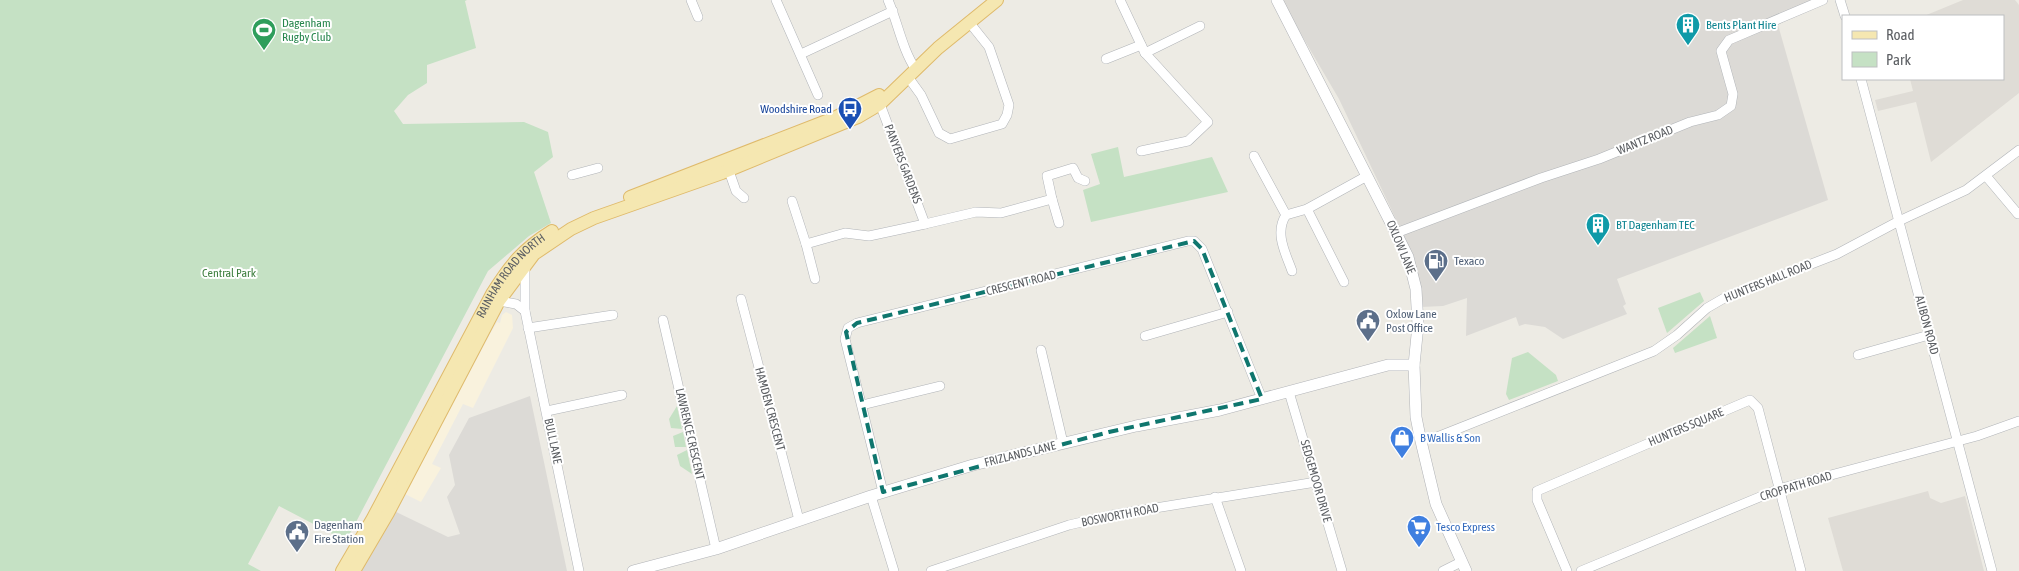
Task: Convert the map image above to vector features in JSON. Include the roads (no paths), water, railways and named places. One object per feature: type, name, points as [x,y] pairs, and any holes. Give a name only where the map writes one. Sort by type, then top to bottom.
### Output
[{"type":"main road","name":"RAINHAM ROAD NORTH","points":[[354,571],[388,513],[499,301],[526,263],[547,244],[594,218],[729,171],[835,128],[880,104],[893,90],[996,0]]},
{"type":"main road","name":"RAINHAM ROAD NORTH","points":[[342,571],[373,518],[492,294],[522,252],[553,230],[586,213],[834,118],[893,90]]},
{"type":"street","points":[[691,0],[698,17]]},
{"type":"street","points":[[776,0],[818,95]]},
{"type":"street","points":[[888,0],[921,95],[939,134],[950,139],[1002,124],[1007,115],[1009,105],[989,47],[969,22]]},
{"type":"street","points":[[1120,0],[1143,49],[1159,71],[1208,122],[1188,141],[1141,151]]},
{"type":"street","name":"OXLOW LANE","points":[[1277,0],[1396,233],[1410,265],[1416,289],[1418,333],[1414,365],[1416,417],[1434,496],[1464,567]]},
{"type":"street","name":"WANTZ ROAD","points":[[1396,233],[1541,178],[1599,159],[1690,122],[1718,114],[1731,106],[1733,94],[1721,51],[1729,40],[1823,0]]},
{"type":"street","points":[[1840,0],[1845,15]]},
{"type":"street","points":[[800,54],[893,11]]},
{"type":"street","points":[[1106,59],[1143,49],[1200,26]]},
{"type":"street","name":"ALIBON ROAD","points":[[1861,80],[1992,571]]},
{"type":"street","name":"PANYERS GARDENS","points":[[880,104],[925,224]]},
{"type":"street","name":"HUNTERS HALL ROAD","points":[[1432,439],[1654,351],[1677,335],[1707,308],[1726,297],[1837,254],[1899,221],[1966,190],[2019,150]]},
{"type":"street","points":[[1254,156],[1286,215]]},
{"type":"street","points":[[572,175],[598,168]]},
{"type":"street","points":[[1059,223],[1047,176],[1073,168],[1078,178],[1085,181]]},
{"type":"street","points":[[729,171],[736,191],[744,198]]},
{"type":"street","points":[[1292,271],[1282,244],[1280,228],[1286,215],[1307,208],[1367,176]]},
{"type":"street","points":[[1986,176],[2018,214]]},
{"type":"street","points":[[806,244],[845,233],[869,236],[976,212],[1001,212],[1052,198]]},
{"type":"street","points":[[792,201],[815,279]]},
{"type":"street","points":[[1307,208],[1344,282]]},
{"type":"street","name":"CRESCENT ROAD","points":[[883,492],[845,338],[848,328],[857,323],[1194,241],[1202,249],[1262,400]]},
{"type":"street","name":"BULL LANE","points":[[526,263],[524,275],[525,312],[579,571]]},
{"type":"street","name":"HAMDEN CRESCENT","points":[[741,299],[799,520]]},
{"type":"street","points":[[499,301],[516,304],[525,312]]},
{"type":"street","points":[[1145,336],[1228,312]]},
{"type":"street","points":[[528,328],[613,315]]},
{"type":"street","name":"LAWRENCE CRESCENT","points":[[663,320],[716,549]]},
{"type":"street","points":[[1858,355],[1929,335]]},
{"type":"street","points":[[1042,350],[1064,443]]},
{"type":"street","name":"FRIZLANDS LANE","points":[[633,571],[716,549],[883,492],[973,465],[1262,400],[1388,366],[1414,365]]},
{"type":"street","points":[[862,405],[940,386]]},
{"type":"street","name":"SEDGEMOOR DRIVE","points":[[1289,392],[1342,571]]},
{"type":"street","points":[[547,411],[622,395]]},
{"type":"street","name":"HUNTERS SQUARE","points":[[1567,571],[1536,500],[1537,491],[1747,401],[1753,401],[1758,408],[1801,571]]},
{"type":"street","name":"CROPPATH ROAD","points":[[1581,571],[1779,489],[1957,441],[2019,421]]},
{"type":"street","name":"BOSWORTH ROAD","points":[[931,571],[1069,525],[1112,515],[1316,482]]},
{"type":"street","points":[[871,496],[891,570]]},
{"type":"street","points":[[1215,498],[1241,571]]},
{"type":"street","points":[[1443,571],[1464,567]]},
{"type":"place","name":"Bents Plant Hire","points":[[1688,46]]},
{"type":"place","name":"Dagenham Rugby Club","points":[[264,51]]},
{"type":"place","name":"Woodshire Road","points":[[850,130]]},
{"type":"place","name":"BT Dagenham TEC","points":[[1598,246]]},
{"type":"place","name":"Texaco","points":[[1436,282]]},
{"type":"place","name":"Oxlow Lane Post Office","points":[[1368,342]]},
{"type":"place","name":"B Wallis & Son","points":[[1402,459]]},
{"type":"place","name":"Tesco Express","points":[[1419,548]]},
{"type":"place","name":"Dagenham Fire Station","points":[[297,553]]},
{"type":"park label","name":"Central Park","points":[[229,273]]}]
